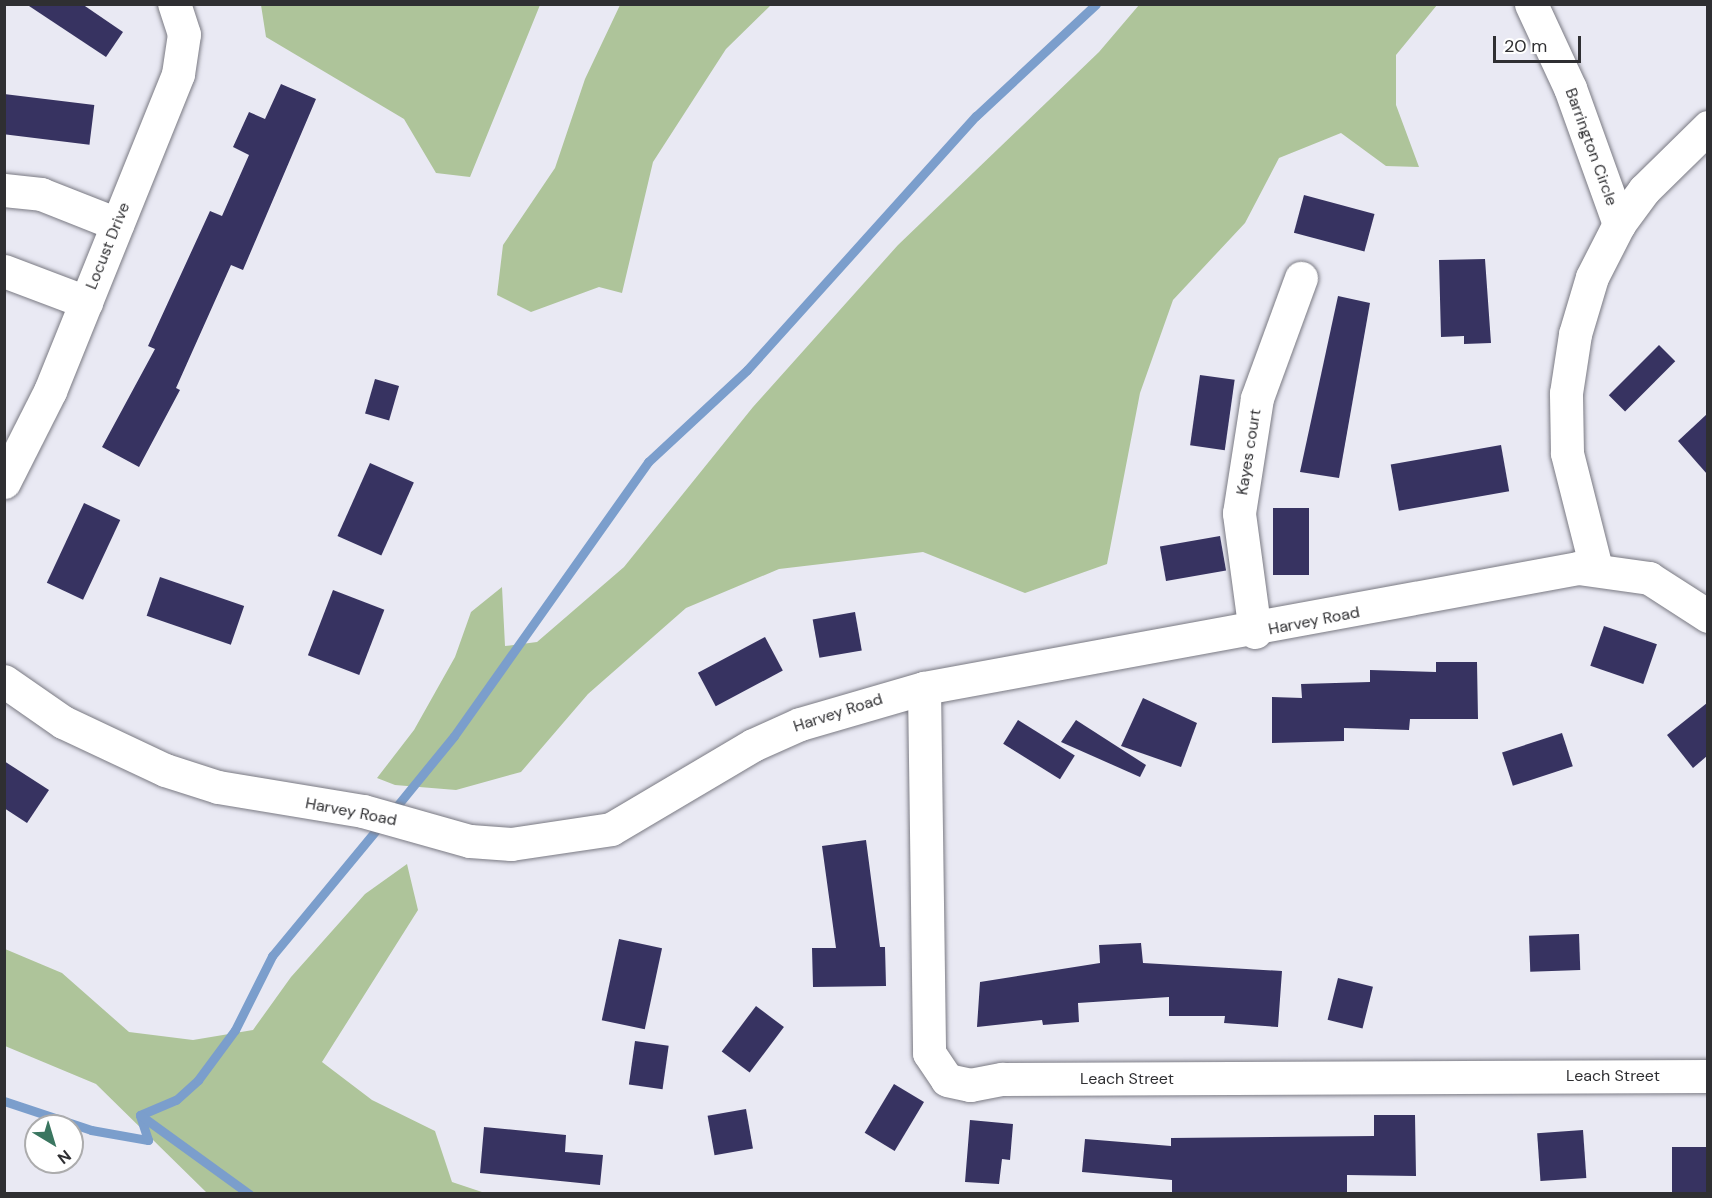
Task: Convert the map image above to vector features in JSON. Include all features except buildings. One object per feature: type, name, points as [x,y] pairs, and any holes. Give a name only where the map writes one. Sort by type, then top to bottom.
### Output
[{"type":"street","name":"Locust Drive","points":[[4,482],[86,302],[183,54],[184,34],[174,4]]},
{"type":"street","name":"Barrington Circle","points":[[1531,4],[1570,88],[1619,224]]},
{"type":"street","name":"Barrington Circle","points":[[1596,568],[1567,453],[1566,393],[1575,334],[1592,277],[1619,224],[1644,190],[1707,127]]},
{"type":"street","points":[[4,190],[41,194],[117,224]]},
{"type":"street","points":[[4,271],[86,302]]},
{"type":"street","name":"Kayes court","points":[[1255,632],[1239,513],[1257,398],[1301,278]]},
{"type":"street","name":"Harvey Road","points":[[4,681],[63,722],[165,770],[229,789],[363,811],[431,830],[511,844],[591,835],[648,812],[708,771],[800,724],[924,688],[1255,632],[1596,568],[1649,578],[1707,614]]},
{"type":"street","name":"Leach Street","points":[[924,688],[928,1053],[948,1080],[969,1085],[1002,1079],[1707,1076]]},
{"type":"green space","points":[[261,4],[540,5],[470,177],[436,173],[404,119],[266,37]]},
{"type":"green space","points":[[620,5],[771,5],[726,49],[653,162],[622,293],[599,287],[531,312],[497,295],[503,245],[555,168],[585,79]]},
{"type":"green space","points":[[1139,5],[1437,5],[1396,55],[1396,105],[1419,167],[1386,166],[1341,133],[1279,158],[1245,223],[1173,300],[1140,393],[1107,564],[1025,593],[923,552],[779,569],[686,608],[588,694],[521,772],[456,790],[395,785],[377,778],[414,730],[455,657],[471,612],[502,587],[505,646],[537,642],[624,567],[753,407],[898,245],[1099,52]]},
{"type":"green space","points":[[407,864],[418,910],[322,1062],[372,1100],[435,1131],[452,1182],[485,1193],[207,1193],[96,1084],[5,1046],[5,949],[62,973],[129,1032],[193,1040],[253,1030],[291,977],[365,894]]},
{"type":"waterway","points":[[392,812],[454,736],[648,462],[747,370],[976,116],[1096,4]]},
{"type":"waterway","points":[[140,1115],[176,1100],[198,1080],[235,1030],[272,956],[383,822]]},
{"type":"waterway","points":[[4,1101],[91,1130],[148,1140],[140,1115]]},
{"type":"waterway","points":[[140,1115],[249,1194]]}]
